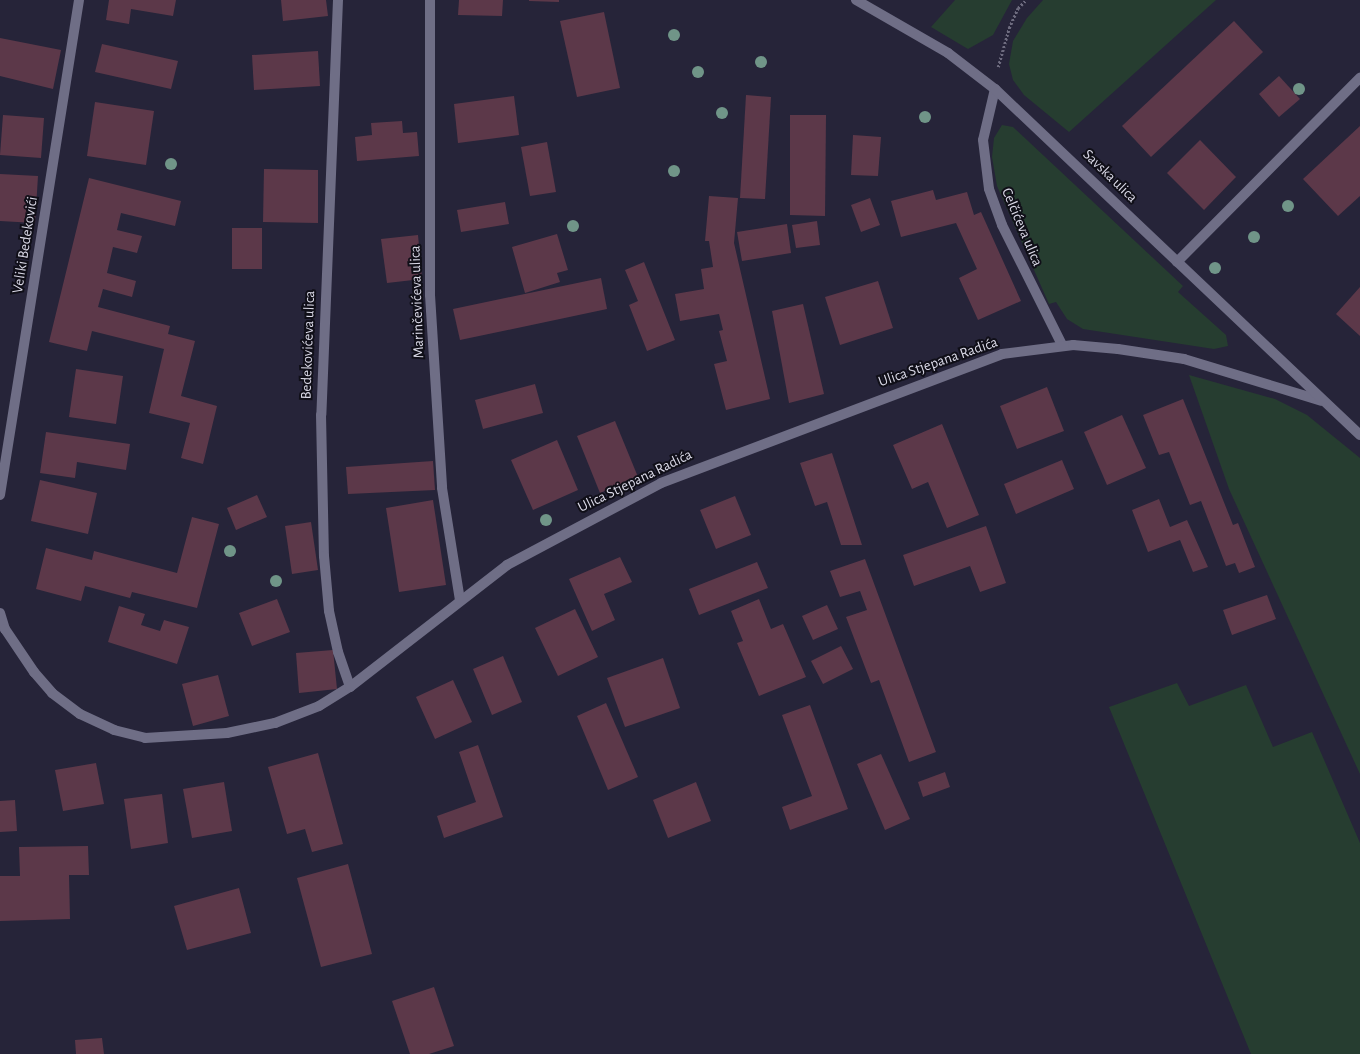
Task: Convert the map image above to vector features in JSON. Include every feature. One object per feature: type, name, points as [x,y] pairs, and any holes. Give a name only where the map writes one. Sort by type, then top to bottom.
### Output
[{"type":"street","name":"Veliki Bedekovići","points":[[0,495],[79,0]]},
{"type":"street","name":"Bedekovićeva ulica","points":[[338,0],[321,422],[324,556],[329,611],[338,652],[350,687]]},
{"type":"street","name":"Marinčevićeva ulica","points":[[430,0],[430,295],[442,488],[460,601]]},
{"type":"street","name":"Savska ulica","points":[[856,0],[948,53],[995,90],[1322,401]]},
{"type":"street","points":[[1177,262],[1360,78]]},
{"type":"street","name":"Celčićeva ulica","points":[[995,90],[983,140],[989,189],[1002,225],[1062,345]]},
{"type":"street","name":"Ulica Stjepana Radića","points":[[0,613],[20,654],[52,693],[80,714],[114,730],[145,738],[227,733],[275,723],[319,706],[350,687],[507,565],[549,541],[661,483],[705,464],[959,368],[1002,354],[1062,345],[1118,349],[1184,359],[1322,401],[1360,435]]},
{"type":"path","points":[[995,90],[1001,52],[1018,8],[1026,0]]},
{"type":"green space","points":[[955,0],[1012,0],[993,35],[968,49],[931,27]]},
{"type":"green space","points":[[1043,0],[1216,0],[1069,132],[1024,95],[1013,80],[1009,64],[1013,41],[1027,18]]},
{"type":"green space","points":[[1002,125],[1013,127],[1183,286],[1178,292],[1226,335],[1228,346],[1214,349],[1083,329],[1067,319],[1056,302],[1049,304],[997,186],[992,157],[994,138]]},
{"type":"green space","points":[[1189,375],[1275,399],[1307,415],[1360,458],[1360,774],[1229,489]]},
{"type":"green space","points":[[1177,683],[1189,706],[1246,685],[1273,747],[1312,732],[1360,843],[1360,1054],[1251,1054],[1109,707]]},
{"type":"building","points":[[109,0],[176,0],[173,16],[131,9],[129,24],[106,20]]},
{"type":"building","points":[[281,0],[326,0],[328,16],[283,21]]},
{"type":"building","points":[[459,0],[503,0],[502,16],[458,15]]},
{"type":"building","points":[[559,0],[559,2],[529,1]]},
{"type":"building","points":[[604,12],[620,88],[577,97],[560,21]]},
{"type":"building","points":[[1234,21],[1263,52],[1151,157],[1122,126]]},
{"type":"building","points":[[0,38],[61,50],[53,89],[0,76]]},
{"type":"building","points":[[102,44],[178,61],[171,89],[95,72]]},
{"type":"building","points":[[318,51],[320,86],[254,90],[252,55]]},
{"type":"building","points":[[1279,76],[1300,99],[1279,117],[1259,94]]},
{"type":"building","points":[[746,95],[771,97],[765,199],[740,198]]},
{"type":"building","points":[[514,96],[519,135],[458,143],[454,104]]},
{"type":"building","points":[[95,102],[154,111],[146,165],[87,156]]},
{"type":"building","points":[[3,115],[44,118],[41,158],[0,155]]},
{"type":"building","points":[[790,115],[826,115],[825,216],[790,215]]},
{"type":"building","points":[[402,121],[403,133],[417,132],[419,156],[357,161],[355,137],[372,135],[371,123]]},
{"type":"building","points":[[1360,126],[1360,196],[1338,216],[1303,179]]},
{"type":"building","points":[[853,135],[881,137],[878,176],[851,175]]},
{"type":"building","points":[[1200,140],[1236,177],[1204,210],[1167,173]]},
{"type":"building","points":[[547,142],[556,192],[530,196],[521,147]]},
{"type":"building","points":[[264,169],[318,170],[318,223],[263,222]]},
{"type":"building","points":[[0,174],[38,176],[35,223],[0,221]]},
{"type":"building","points":[[89,178],[181,201],[175,226],[121,213],[117,230],[142,236],[137,253],[113,247],[107,273],[136,281],[132,297],[103,289],[98,307],[170,326],[168,334],[195,341],[181,396],[217,406],[203,464],[181,458],[190,423],[149,413],[164,349],[92,331],[87,351],[49,342]]},
{"type":"building","points":[[933,190],[936,200],[967,192],[974,215],[981,212],[1021,301],[978,320],[959,278],[977,269],[956,223],[901,237],[891,201]]},
{"type":"building","points":[[709,196],[738,198],[734,243],[770,399],[726,410],[714,364],[727,361],[719,331],[723,330],[719,314],[680,321],[675,294],[704,289],[701,269],[713,267],[709,241],[705,241]]},
{"type":"building","points":[[870,198],[880,225],[861,232],[851,205]]},
{"type":"building","points":[[505,202],[509,224],[461,232],[457,210]]},
{"type":"building","points":[[817,221],[820,245],[796,248],[792,225]]},
{"type":"building","points":[[787,224],[791,253],[742,261],[737,232]]},
{"type":"building","points":[[232,228],[262,228],[262,269],[232,269]]},
{"type":"building","points":[[557,234],[568,270],[557,273],[560,282],[525,293],[512,247]]},
{"type":"building","points":[[418,235],[422,279],[387,283],[381,239]]},
{"type":"building","points":[[644,262],[675,340],[647,351],[629,305],[638,301],[625,270]]},
{"type":"building","points":[[601,278],[607,309],[460,340],[453,309]]},
{"type":"building","points":[[878,281],[893,328],[840,345],[825,297]]},
{"type":"building","points":[[1360,287],[1360,336],[1336,314]]},
{"type":"building","points":[[803,304],[824,394],[789,403],[772,311]]},
{"type":"building","points":[[76,369],[123,376],[116,424],[69,417]]},
{"type":"building","points":[[535,384],[543,413],[483,429],[475,400]]},
{"type":"building","points":[[1047,387],[1064,431],[1017,449],[1000,406]]},
{"type":"building","points":[[1183,399],[1233,525],[1238,523],[1255,567],[1239,573],[1235,563],[1226,566],[1201,501],[1190,505],[1169,452],[1159,455],[1143,415]]},
{"type":"building","points":[[1122,415],[1146,468],[1107,485],[1084,432]]},
{"type":"building","points":[[615,421],[638,477],[600,493],[577,436]]},
{"type":"building","points":[[942,424],[979,515],[947,528],[928,482],[912,489],[893,445]]},
{"type":"building","points":[[46,432],[130,444],[126,470],[77,462],[75,478],[40,473]]},
{"type":"building","points":[[557,440],[578,490],[533,510],[511,460]]},
{"type":"building","points":[[832,453],[862,545],[841,545],[827,502],[815,506],[800,463]]},
{"type":"building","points":[[1062,460],[1074,489],[1016,514],[1004,484]]},
{"type":"building","points":[[433,461],[435,490],[348,494],[346,467]]},
{"type":"building","points":[[40,480],[97,493],[88,534],[31,521]]},
{"type":"building","points":[[257,495],[267,517],[236,530],[227,508]]},
{"type":"building","points":[[735,496],[751,535],[716,549],[700,510]]},
{"type":"building","points":[[1159,499],[1170,527],[1187,520],[1208,567],[1193,572],[1180,540],[1148,552],[1132,510]]},
{"type":"building","points":[[433,500],[446,585],[399,592],[386,508]]},
{"type":"building","points":[[192,517],[219,524],[197,608],[132,592],[130,598],[85,586],[81,601],[36,589],[46,548],[92,560],[94,551],[177,573]]},
{"type":"building","points":[[311,522],[318,570],[292,574],[285,526]]},
{"type":"building","points":[[986,526],[1006,583],[980,592],[970,566],[914,586],[903,555]]},
{"type":"building","points":[[620,557],[632,582],[604,594],[615,620],[592,631],[569,579]]},
{"type":"building","points":[[865,559],[936,752],[909,762],[879,680],[871,683],[846,617],[867,610],[860,591],[840,597],[830,571]]},
{"type":"building","points":[[757,562],[768,588],[699,615],[689,589]]},
{"type":"building","points":[[1267,595],[1276,619],[1232,635],[1223,610]]},
{"type":"building","points":[[277,599],[290,632],[252,646],[239,613]]},
{"type":"building","points":[[759,599],[771,629],[783,624],[806,677],[759,696],[737,643],[743,641],[731,611]]},
{"type":"building","points":[[827,605],[838,629],[813,640],[802,616]]},
{"type":"building","points":[[119,606],[145,614],[141,625],[160,631],[164,620],[189,627],[177,664],[108,642]]},
{"type":"building","points":[[575,609],[598,657],[558,676],[535,628]]},
{"type":"building","points":[[841,646],[853,669],[823,684],[811,661]]},
{"type":"building","points":[[333,650],[337,689],[299,693],[296,653]]},
{"type":"building","points":[[503,656],[522,702],[492,715],[473,669]]},
{"type":"building","points":[[663,658],[680,708],[625,727],[607,678]]},
{"type":"building","points":[[218,675],[229,716],[193,726],[182,684]]},
{"type":"building","points":[[453,680],[472,722],[435,739],[416,697]]},
{"type":"building","points":[[606,703],[638,777],[608,790],[577,716]]},
{"type":"building","points":[[810,705],[848,809],[790,830],[782,807],[812,796],[782,715]]},
{"type":"building","points":[[478,745],[503,817],[444,838],[437,816],[476,802],[459,752]]},
{"type":"building","points":[[318,753],[343,844],[312,852],[305,829],[287,834],[268,767]]},
{"type":"building","points":[[881,754],[910,819],[885,830],[857,764]]},
{"type":"building","points":[[96,763],[104,804],[63,811],[55,770]]},
{"type":"building","points":[[945,772],[950,787],[923,797],[918,782]]},
{"type":"building","points":[[224,782],[232,831],[192,838],[183,789]]},
{"type":"building","points":[[696,782],[711,821],[668,838],[653,800]]},
{"type":"building","points":[[162,794],[168,843],[131,849],[124,799]]},
{"type":"building","points":[[15,800],[17,831],[0,832],[0,801]]},
{"type":"building","points":[[88,846],[89,875],[69,875],[70,919],[0,921],[0,876],[20,876],[19,847]]},
{"type":"building","points":[[348,864],[372,954],[321,967],[297,878]]},
{"type":"building","points":[[239,888],[251,933],[187,950],[174,906]]},
{"type":"building","points":[[434,987],[454,1046],[429,1054],[410,1054],[392,1001]]},
{"type":"building","points":[[102,1038],[104,1054],[76,1054],[75,1040]]}]
